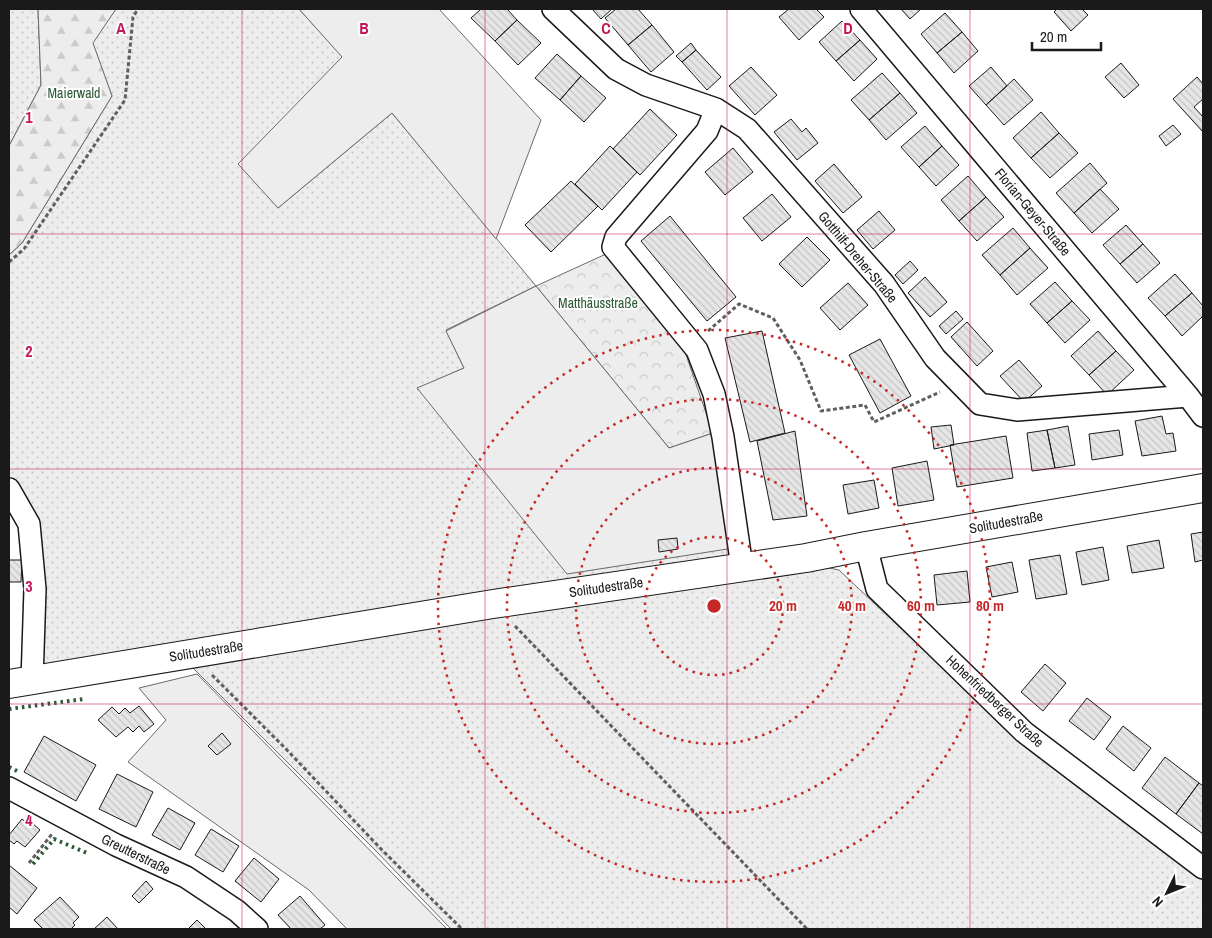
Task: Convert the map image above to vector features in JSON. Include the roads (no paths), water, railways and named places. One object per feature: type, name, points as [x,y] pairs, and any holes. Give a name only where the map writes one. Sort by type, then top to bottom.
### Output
[{"type":"main road","name":"Solitudestraße","points":[[20,683],[494,604],[806,558],[1203,488]]},
{"type":"street","name":"Gotthilf-Dreher-Straße","points":[[553,9],[616,69],[646,85],[716,109],[747,129],[884,284],[936,358],[980,404],[1017,410],[1188,396]]},
{"type":"street","name":"Florian-Geyer-Straße","points":[[861,9],[1203,416]]},
{"type":"street","points":[[716,109],[707,130],[616,237],[613,247],[697,350],[714,394],[724,436],[742,567]]},
{"type":"street","points":[[9,489],[29,524],[35,589],[20,683]]},
{"type":"street","name":"Hohenfriedberger Straße","points":[[866,546],[877,589],[1024,732],[1203,868]]},
{"type":"street","name":"Greutterstraße","points":[[9,788],[116,845],[186,877],[237,911],[257,929]]},
{"type":"park label","name":"Maierwald","points":[[74,93]]},
{"type":"park label","name":"Matthäusstraße","points":[[598,303]]}]
